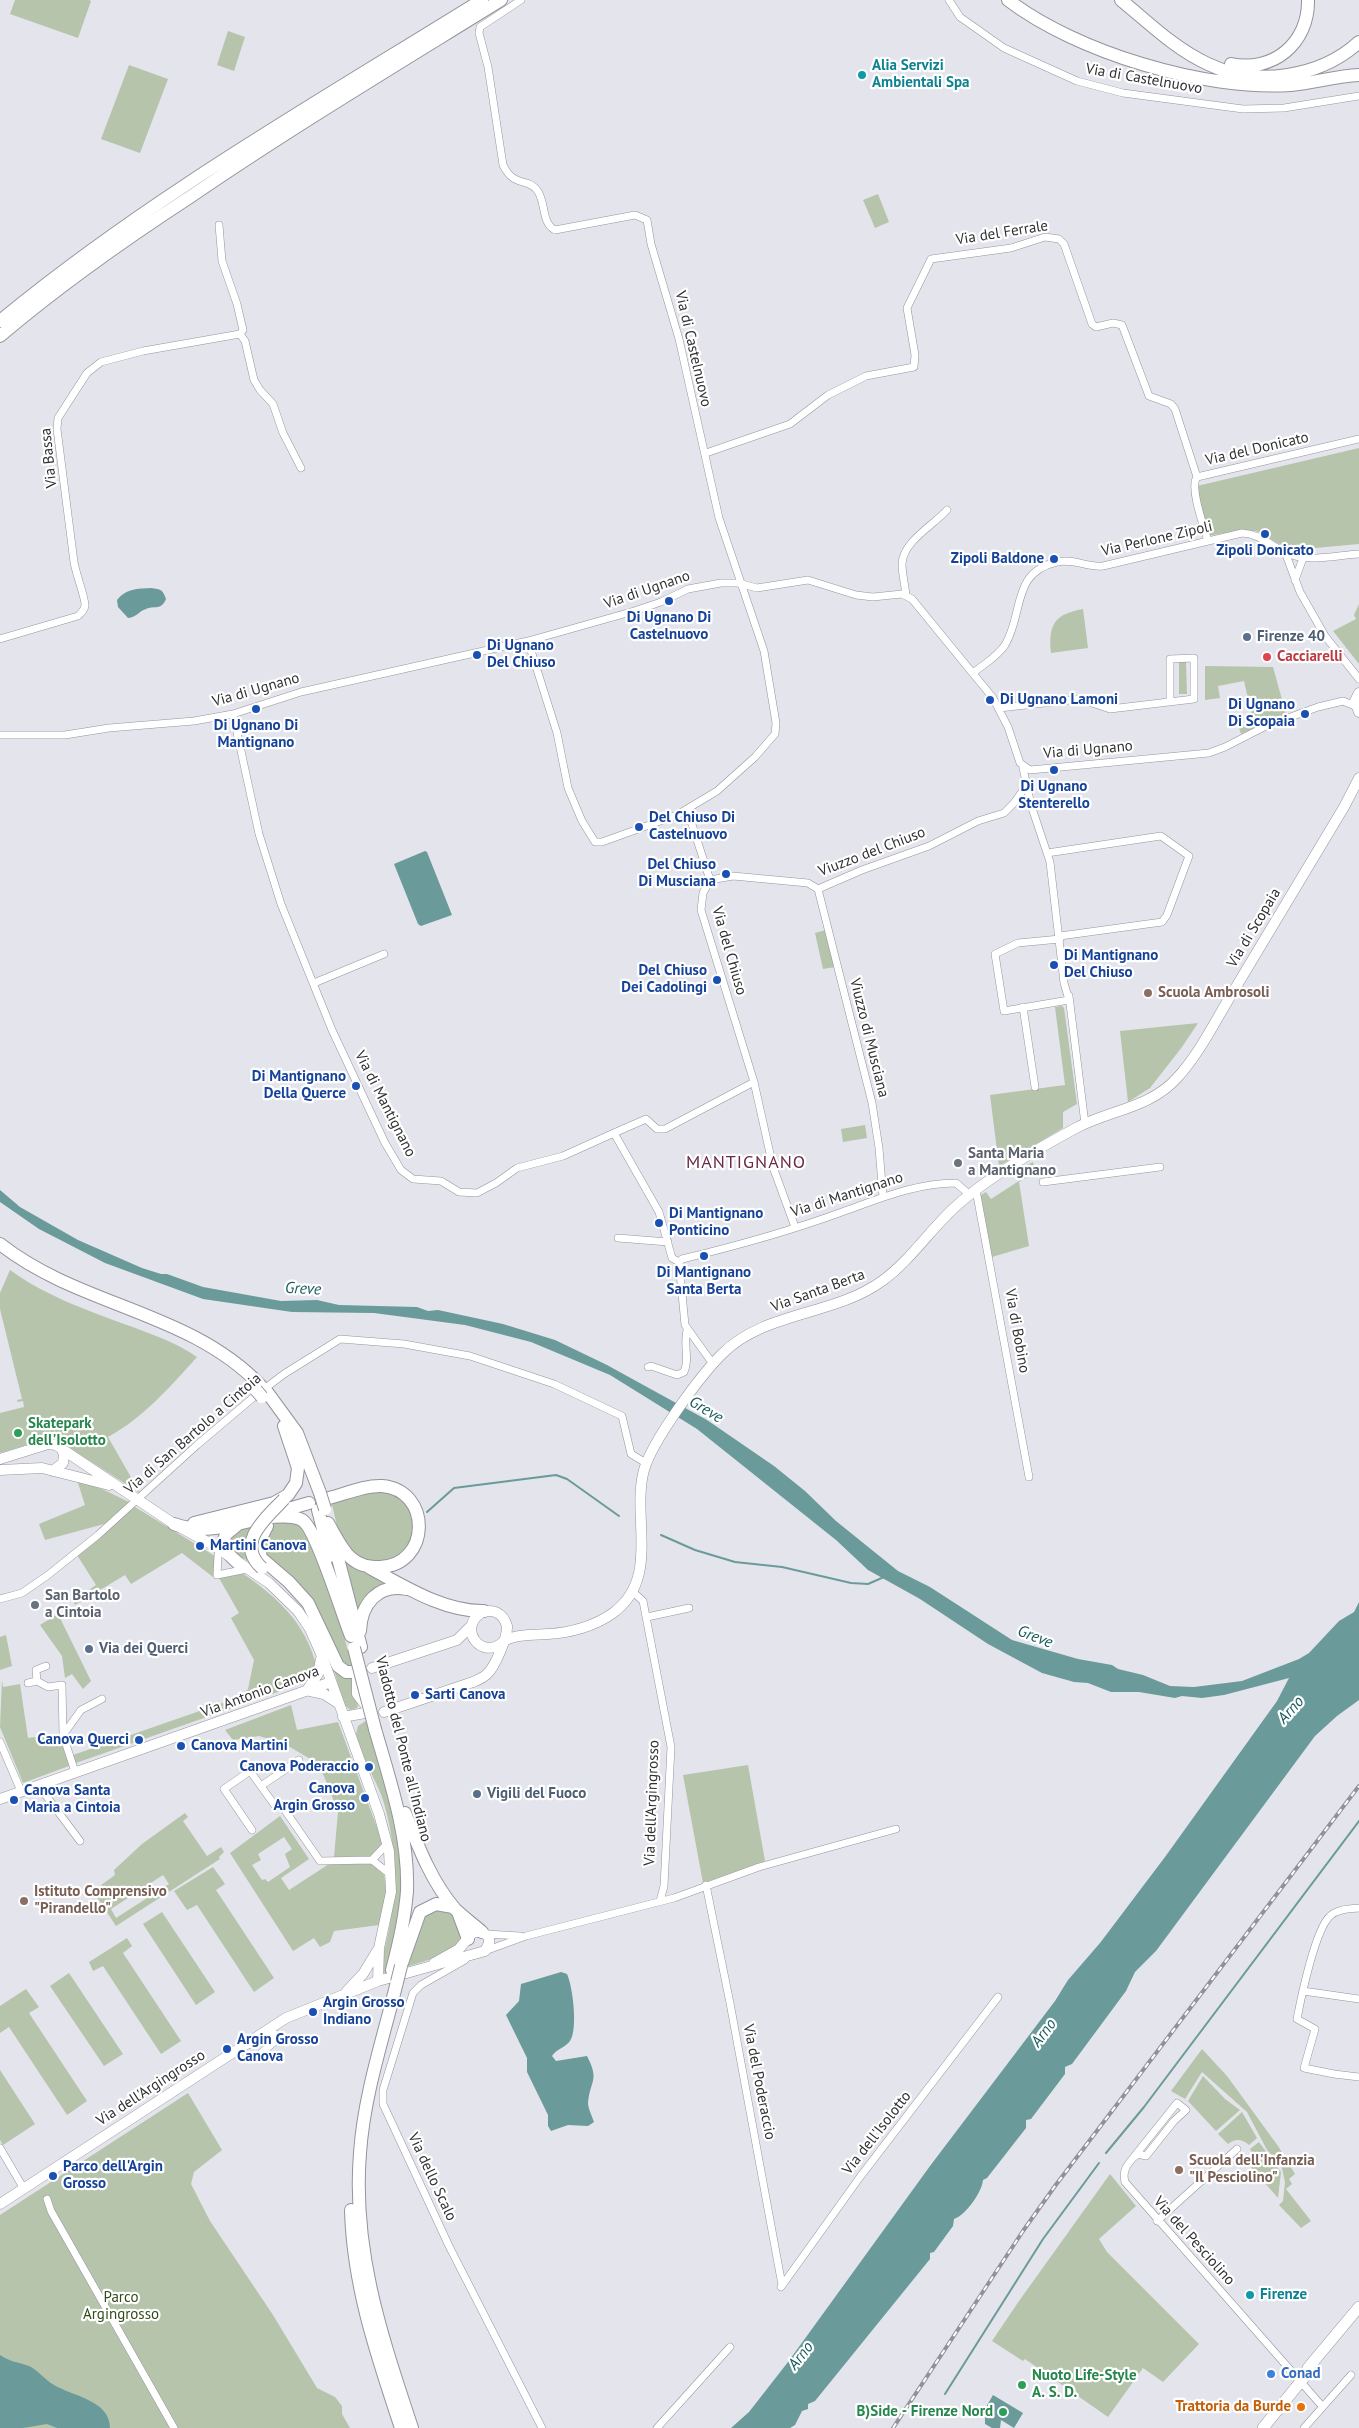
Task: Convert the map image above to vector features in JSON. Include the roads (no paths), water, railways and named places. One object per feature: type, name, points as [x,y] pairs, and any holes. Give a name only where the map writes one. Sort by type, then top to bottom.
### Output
[{"type":"highway","points":[[0,322],[74,263],[164,199],[482,0]]},
{"type":"highway","points":[[0,336],[79,273],[197,192],[289,131],[500,0]]},
{"type":"highway","points":[[1008,0],[1028,15],[1067,35],[1112,53],[1169,70],[1220,82],[1292,85],[1359,75]]},
{"type":"highway","points":[[1121,0],[1190,54],[1217,68],[1232,73],[1265,76],[1290,74],[1307,70],[1333,60],[1359,42]]},
{"type":"highway","points":[[1173,42],[1217,61],[1241,66],[1260,65],[1274,60],[1294,46],[1304,27],[1308,14],[1308,0]]},
{"type":"highway","points":[[1274,85],[1323,71],[1359,48]]},
{"type":"highway","name":"Viadotto del Ponte all'Indiano","points":[[0,1244],[36,1269],[70,1287],[173,1326],[209,1344],[241,1366],[284,1426],[328,1523],[356,1643]]},
{"type":"highway","name":"Viadotto del Ponte all'Indiano","points":[[0,1253],[38,1279],[63,1292],[172,1334],[201,1348],[236,1372],[260,1392],[297,1433],[319,1502],[379,1728],[405,1813],[413,1859],[414,1891],[410,1924],[391,1976]]},
{"type":"highway","points":[[284,1426],[298,1473],[294,1488],[252,1537],[252,1553],[262,1568],[285,1586],[317,1621]]},
{"type":"highway","points":[[171,1522],[202,1530],[263,1518],[373,1487],[384,1487],[401,1492],[415,1507],[418,1517],[419,1531],[411,1551],[394,1564],[368,1567]]},
{"type":"highway","points":[[171,1522],[184,1524],[200,1522],[284,1499]]},
{"type":"highway","points":[[263,1518],[300,1520],[311,1531],[356,1643]]},
{"type":"highway","points":[[277,1518],[261,1534],[258,1544],[260,1555],[303,1598],[317,1621],[338,1666],[346,1672],[357,1672]]},
{"type":"highway","points":[[240,1523],[227,1532],[223,1541],[226,1552],[243,1566]]},
{"type":"highway","points":[[328,1523],[346,1553],[368,1567],[414,1591],[458,1608],[484,1611]]},
{"type":"highway","points":[[356,1643],[361,1615],[374,1596],[383,1590],[395,1588],[414,1591]]},
{"type":"highway","points":[[458,1608],[471,1625]]},
{"type":"highway","name":"Viadotto del Ponte all'Indiano","points":[[379,1728],[405,1857],[404,1913],[368,2097],[360,2152],[358,2253],[362,2305],[401,2428]]},
{"type":"highway","points":[[405,1813],[427,1866],[455,1909],[467,1940]]},
{"type":"highway","points":[[391,1976],[420,1912],[436,1904],[455,1909],[484,1932]]},
{"type":"highway","name":"Viadotto del Ponte all'Indiano","points":[[358,2253],[378,2323],[412,2428]]},
{"type":"main road","points":[[1263,2428],[1303,2378],[1308,2368],[1359,2306]]},
{"type":"main road","points":[[1303,2378],[1312,2372],[1359,2315]]},
{"type":"street","name":"Via di Castelnuovo","points":[[521,0],[480,27],[503,165],[512,179],[534,187],[538,191],[548,225],[555,230],[635,215],[648,220],[651,244],[668,296],[694,413],[706,453],[719,518],[764,652],[776,723],[775,734],[717,791],[687,809]]},
{"type":"street","name":"Via di Castelnuovo","points":[[949,0],[960,18],[1004,48],[1077,81],[1123,93],[1243,109],[1284,108],[1359,96]]},
{"type":"street","points":[[219,225],[222,261],[237,304],[243,330],[240,334],[245,341],[254,380],[260,390],[273,404],[278,422],[301,468]]},
{"type":"street","name":"Via del Ferrale","points":[[706,453],[790,424],[828,395],[866,376],[914,367],[915,355],[907,308],[931,260],[1011,248],[1045,237],[1054,238],[1064,244],[1092,324],[1096,327],[1113,323],[1122,325],[1149,396],[1171,404],[1175,409],[1198,477]]},
{"type":"street","name":"Via Bassa","points":[[0,639],[78,616],[85,608],[86,604],[76,578],[57,429],[61,414],[90,369],[101,362],[142,351],[240,334]]},
{"type":"street","name":"Via del Donicato","points":[[1208,541],[1194,491],[1195,480],[1198,477],[1359,439]]},
{"type":"street","points":[[906,595],[902,565],[905,553],[917,538],[947,510]]},
{"type":"street","name":"Via Perlone Zipoli","points":[[973,673],[1004,647],[1023,587],[1032,575],[1043,567],[1065,561],[1090,566],[1103,566],[1208,541],[1248,534],[1262,538],[1285,552],[1302,558]]},
{"type":"street","points":[[1285,552],[1295,580],[1325,636],[1359,679]]},
{"type":"street","points":[[1295,580],[1302,558],[1359,554]]},
{"type":"street","name":"Via di Ugnano","points":[[0,734],[65,735],[109,728],[194,721],[233,714],[301,692],[528,642],[631,612],[660,602],[688,589],[731,582],[757,588],[808,580],[865,596],[906,595],[916,603],[999,708],[1019,762],[1023,768],[1031,770],[1209,753],[1266,726],[1318,707],[1343,701],[1357,709]]},
{"type":"street","points":[[528,642],[557,733],[568,788],[582,821],[595,842],[602,842],[658,823],[687,809],[710,880]]},
{"type":"street","points":[[999,708],[1080,699],[1110,709],[1170,702],[1194,699],[1194,658],[1170,659],[1170,702]]},
{"type":"street","name":"Via di Ugnano","points":[[1357,709],[1355,699],[1359,693]]},
{"type":"street","name":"Via di Mantignano","points":[[233,714],[265,858],[281,904],[332,1030],[385,1143],[401,1170],[413,1179],[441,1181],[459,1192],[477,1193],[496,1184],[517,1168],[563,1156],[646,1119],[657,1129],[665,1130],[754,1082]]},
{"type":"street","points":[[973,1192],[1085,1124],[1047,853],[1026,786],[1023,768]]},
{"type":"street","name":"Via di Scopaia","points":[[1085,1124],[1148,1101],[1169,1086],[1182,1072],[1339,816],[1359,778]]},
{"type":"street","name":"Viuzzo del Chiuso","points":[[710,880],[733,876],[808,883],[818,889],[862,870],[929,846],[978,822],[1004,812],[1014,803],[1026,786]]},
{"type":"street","points":[[1047,853],[1161,836],[1189,856],[1167,915],[1162,922],[1018,943],[995,954],[1004,1010],[1069,1000]]},
{"type":"street","name":"Via del Chiuso","points":[[710,880],[703,893],[701,910],[754,1082],[773,1167],[795,1227]]},
{"type":"street","name":"Viuzzo di Musciana","points":[[818,889],[872,1103],[879,1148],[883,1196]]},
{"type":"street","points":[[314,983],[384,954]]},
{"type":"street","points":[[1023,1008],[1035,1088]]},
{"type":"street","points":[[614,1133],[655,1205],[672,1258],[679,1262],[684,1321],[688,1330],[713,1364]]},
{"type":"street","points":[[1043,1182],[1160,1167]]},
{"type":"street","name":"Via di Mantignano","points":[[679,1262],[682,1259],[738,1246],[843,1212],[883,1196],[953,1183],[973,1192]]},
{"type":"street","name":"Via Santa Berta","points":[[632,1592],[641,1566],[641,1488],[646,1463],[661,1436],[713,1364],[735,1342],[753,1331],[845,1300],[880,1282],[973,1192]]},
{"type":"street","name":"Via di Bobino","points":[[973,1192],[1029,1477]]},
{"type":"street","points":[[618,1238],[668,1242]]},
{"type":"street","points":[[648,1367],[651,1366],[678,1375],[684,1372],[686,1363],[685,1338],[688,1330]]},
{"type":"street","name":"Via di San Bartolo a Cintoia","points":[[0,1599],[22,1593],[32,1586],[98,1535],[197,1445],[260,1392],[284,1374],[340,1339],[432,1348],[470,1356],[554,1384],[615,1412],[625,1421],[631,1454],[646,1463]]},
{"type":"street","points":[[0,1459],[51,1444],[61,1448],[171,1522],[213,1545],[269,1583],[294,1606],[310,1629],[331,1682]]},
{"type":"street","points":[[42,1468],[37,1460],[37,1455],[43,1446]]},
{"type":"street","points":[[53,1470],[63,1463],[64,1457],[61,1448]]},
{"type":"street","points":[[0,1470],[42,1468],[72,1474],[118,1488]]},
{"type":"street","points":[[171,1522],[182,1533],[218,1555],[243,1566]]},
{"type":"street","points":[[218,1555],[217,1575],[243,1566]]},
{"type":"street","points":[[457,1640],[493,1648],[503,1641],[516,1637],[571,1631],[597,1622],[618,1608],[632,1592]]},
{"type":"street","name":"Via dell'Argingrosso","points":[[632,1592],[641,1598],[647,1617],[671,1747],[664,1886],[660,1901]]},
{"type":"street","points":[[647,1617],[689,1608]]},
{"type":"street","points":[[372,1668],[457,1640],[471,1625],[475,1617],[484,1611],[495,1612],[506,1622],[517,1628],[540,1634]]},
{"type":"street","points":[[383,1710],[398,1707],[473,1682],[484,1676],[490,1670],[508,1630],[506,1622]]},
{"type":"street","points":[[471,1625],[471,1635],[489,1656],[490,1670]]},
{"type":"street","points":[[322,1656],[318,1674],[306,1691],[324,1694],[338,1703]]},
{"type":"street","points":[[37,1681],[36,1670],[46,1666]]},
{"type":"street","points":[[357,1672],[357,1694],[366,1712]]},
{"type":"street","points":[[28,1683],[37,1681],[48,1687],[62,1685],[63,1735],[75,1772]]},
{"type":"street","name":"Via Antonio Canova","points":[[0,1798],[331,1682],[387,1844],[391,1876],[389,1907],[379,1948],[356,1982],[340,1996]]},
{"type":"street","points":[[63,1735],[81,1710],[102,1699]]},
{"type":"street","points":[[343,1716],[366,1712]]},
{"type":"street","points":[[347,1728],[366,1712]]},
{"type":"street","points":[[0,1743],[21,1791]]},
{"type":"street","points":[[261,1786],[299,1760]]},
{"type":"street","points":[[252,1830],[224,1789],[250,1771],[276,1807],[282,1806],[320,1861],[372,1860],[391,1876]]},
{"type":"street","points":[[38,1785],[80,1842]]},
{"type":"street","name":"Via dell'Argingrosso","points":[[0,2204],[286,2018],[391,1976],[485,1950],[526,1936],[650,1905],[759,1867],[896,1829]]},
{"type":"street","points":[[372,1860],[387,1844]]},
{"type":"street","name":"Via del Poderaccio","points":[[706,1885],[730,2003],[782,2287]]},
{"type":"street","points":[[1359,1908],[1341,1910],[1326,1920],[1320,1932],[1302,1991],[1297,2019],[1315,2029],[1304,2068],[1359,2077]]},
{"type":"street","name":"Via dell'Argingrosso","points":[[434,1963],[455,1952],[473,1932],[484,1932],[502,1936],[526,1936]]},
{"type":"street","points":[[484,1932],[490,1940],[485,1950]]},
{"type":"street","points":[[467,1940],[471,1954]]},
{"type":"street","name":"Via Antonio Canova","points":[[379,1948],[391,1976]]},
{"type":"street","name":"Via dello Scalo","points":[[471,1954],[464,1961],[421,1985],[413,1993],[383,2090],[383,2104],[449,2246],[542,2428]]},
{"type":"street","name":"Via Antonio Canova","points":[[367,1985],[372,1960]]},
{"type":"street","points":[[1302,1991],[1359,1999]]},
{"type":"street","name":"Via dell'Isolotto","points":[[782,2287],[860,2177],[998,1997]]},
{"type":"street","points":[[245,2045],[254,2045],[275,2034],[282,2036],[262,2052]]},
{"type":"street","name":"Via del Pesciolino","points":[[1133,2158],[1138,2154],[1146,2156],[1174,2121],[1186,2110],[1177,2103],[1133,2158],[1125,2169],[1125,2182],[1157,2221],[1303,2378],[1322,2406]]},
{"type":"street","points":[[0,2148],[24,2189]]},
{"type":"street","points":[[1157,2221],[1237,2150]]},
{"type":"street","points":[[47,2199],[174,2428]]},
{"type":"street","points":[[657,2428],[730,2347]]},
{"type":"street","points":[[1304,2428],[1351,2375]]},
{"type":"water","points":[[151,588],[161,590],[164,594],[166,599],[162,605],[146,609],[128,618],[118,607],[117,600],[125,593],[132,590]]},
{"type":"water","points":[[425,851],[452,915],[421,926],[418,924],[394,864]]},
{"type":"water","name":"Arno","points":[[0,1190],[20,1207],[78,1240],[142,1268],[167,1274],[203,1287],[281,1301],[317,1300],[339,1305],[417,1307],[428,1311],[438,1310],[503,1324],[555,1340],[607,1365],[707,1420],[774,1466],[805,1491],[836,1521],[898,1571],[930,1587],[1012,1640],[1078,1659],[1112,1665],[1118,1669],[1143,1675],[1170,1686],[1194,1687],[1242,1681],[1299,1659],[1309,1653],[1339,1621],[1354,1612],[1359,1602],[1359,1700],[1337,1716],[1315,1736],[1156,1951],[1135,1972],[1126,1991],[1072,2064],[1065,2067],[1065,2074],[1031,2119],[1026,2120],[1026,2128],[987,2178],[983,2180],[980,2191],[973,2202],[959,2217],[954,2219],[953,2226],[934,2252],[930,2253],[930,2259],[815,2401],[808,2404],[808,2409],[802,2411],[795,2425],[790,2428],[731,2428],[749,2412],[788,2362],[930,2166],[1055,2001],[1068,1980],[1100,1943],[1165,1857],[1277,1701],[1289,1678],[1224,1695],[1202,1698],[1182,1696],[1175,1698],[1139,1692],[1111,1692],[1088,1683],[1074,1682],[1042,1673],[988,1644],[920,1599],[868,1570],[836,1540],[697,1429],[610,1375],[531,1342],[465,1325],[374,1313],[292,1312],[203,1299],[105,1263],[39,1229],[0,1202]]},
{"type":"water","points":[[561,1972],[567,1974],[571,1988],[574,2028],[570,2041],[552,2056],[556,2061],[587,2056],[594,2076],[588,2103],[594,2122],[588,2126],[568,2125],[551,2131],[548,2126],[548,2115],[527,2072],[527,2058],[506,2015],[519,2001],[521,1984]]},
{"type":"water","points":[[0,2355],[11,2361],[29,2366],[54,2385],[97,2405],[104,2411],[110,2428],[57,2428],[47,2424],[23,2428],[0,2428]]},
{"type":"water","name":"B)Side - Firenze Nord","points":[[993,2395],[1023,2413],[1014,2428],[1001,2420],[1000,2428],[992,2428],[985,2424],[985,2409]]},
{"type":"waterway","points":[[427,1512],[454,1488],[556,1475],[567,1479],[619,1516]]},
{"type":"waterway","points":[[661,1535],[695,1550],[735,1562],[782,1567],[851,1583],[868,1584],[884,1577]]},
{"type":"waterway","points":[[1106,2153],[1144,2107],[1359,1821]]},
{"type":"waterway","points":[[945,2394],[1043,2239],[1099,2163]]},
{"type":"railway","points":[[893,2428],[1023,2231],[1055,2186],[1359,1786]]},
{"type":"place","name":"Alia Servizi Ambientali Spa","points":[[862,75]]},
{"type":"place","name":"Zipoli Donicato","points":[[1265,534]]},
{"type":"place","name":"Zipoli Baldone","points":[[1054,559]]},
{"type":"place","name":"Di Ugnano Di Castelnuovo","points":[[669,601]]},
{"type":"place","name":"Firenze 40","points":[[1247,637]]},
{"type":"place","name":"Di Ugnano Del Chiuso","points":[[477,655]]},
{"type":"place","name":"Cacciarelli","points":[[1267,657]]},
{"type":"place","name":"Di Ugnano Lamoni","points":[[990,700]]},
{"type":"place","name":"Di Ugnano Di Mantignano","points":[[256,709]]},
{"type":"place","name":"Di Ugnano Di Scopaia","points":[[1305,714]]},
{"type":"place","name":"Di Ugnano Stenterello","points":[[1054,770]]},
{"type":"place","name":"Del Chiuso Di Castelnuovo","points":[[639,827]]},
{"type":"place","name":"Del Chiuso Di Musciana","points":[[726,874]]},
{"type":"place","name":"Di Mantignano Del Chiuso","points":[[1054,965]]},
{"type":"place","name":"Del Chiuso Dei Cadolingi","points":[[717,980]]},
{"type":"place","name":"Scuola Ambrosoli","points":[[1148,993]]},
{"type":"place","name":"Di Mantignano Della Querce","points":[[356,1086]]},
{"type":"place","name":"Santa Maria a Mantignano","points":[[958,1163]]},
{"type":"place","name":"Di Mantignano Ponticino","points":[[659,1223]]},
{"type":"place","name":"Di Mantignano Santa Berta","points":[[704,1256]]},
{"type":"place","name":"Skatepark dell'Isolotto","points":[[18,1433]]},
{"type":"place","name":"Martini Canova","points":[[200,1546]]},
{"type":"place","name":"San Bartolo a Cintoia","points":[[35,1605]]},
{"type":"place","name":"Via dei Querci","points":[[89,1649]]},
{"type":"place","name":"Sarti Canova","points":[[415,1695]]},
{"type":"place","name":"Canova Querci","points":[[139,1740]]},
{"type":"place","name":"Canova Martini","points":[[181,1746]]},
{"type":"place","name":"Canova Poderaccio","points":[[369,1767]]},
{"type":"place","name":"Vigili del Fuoco","points":[[477,1794]]},
{"type":"place","name":"Canova Argin Grosso","points":[[365,1798]]},
{"type":"place","name":"Canova Santa Maria a Cintoia","points":[[14,1800]]},
{"type":"place","name":"Istituto Comprensivo \"Pirandello\"","points":[[24,1901]]},
{"type":"place","name":"Argin Grosso Indiano","points":[[313,2012]]},
{"type":"place","name":"Argin Grosso Canova","points":[[227,2049]]},
{"type":"place","name":"Scuola dell'Infanzia \"Il Pesciolino\"","points":[[1179,2170]]},
{"type":"place","name":"Parco dell'Argin Grosso","points":[[53,2176]]},
{"type":"place","name":"Firenze","points":[[1250,2295]]},
{"type":"place","name":"Conad","points":[[1271,2374]]},
{"type":"place","name":"Nuoto Life-Style A. S. D.","points":[[1022,2385]]},
{"type":"place","name":"Trattoria da Burde","points":[[1301,2407]]},
{"type":"place","name":"B)Side - Firenze Nord","points":[[1003,2412]]},
{"type":"district","name":"MANTIGNANO","points":[[746,1163]]},
{"type":"water label","name":"Greve","points":[[303,1289]]},
{"type":"water label","name":"Greve","points":[[706,1410]]},
{"type":"water label","name":"Greve","points":[[1035,1637]]},
{"type":"park label","name":"Parco Argingrosso","points":[[121,2306]]}]
